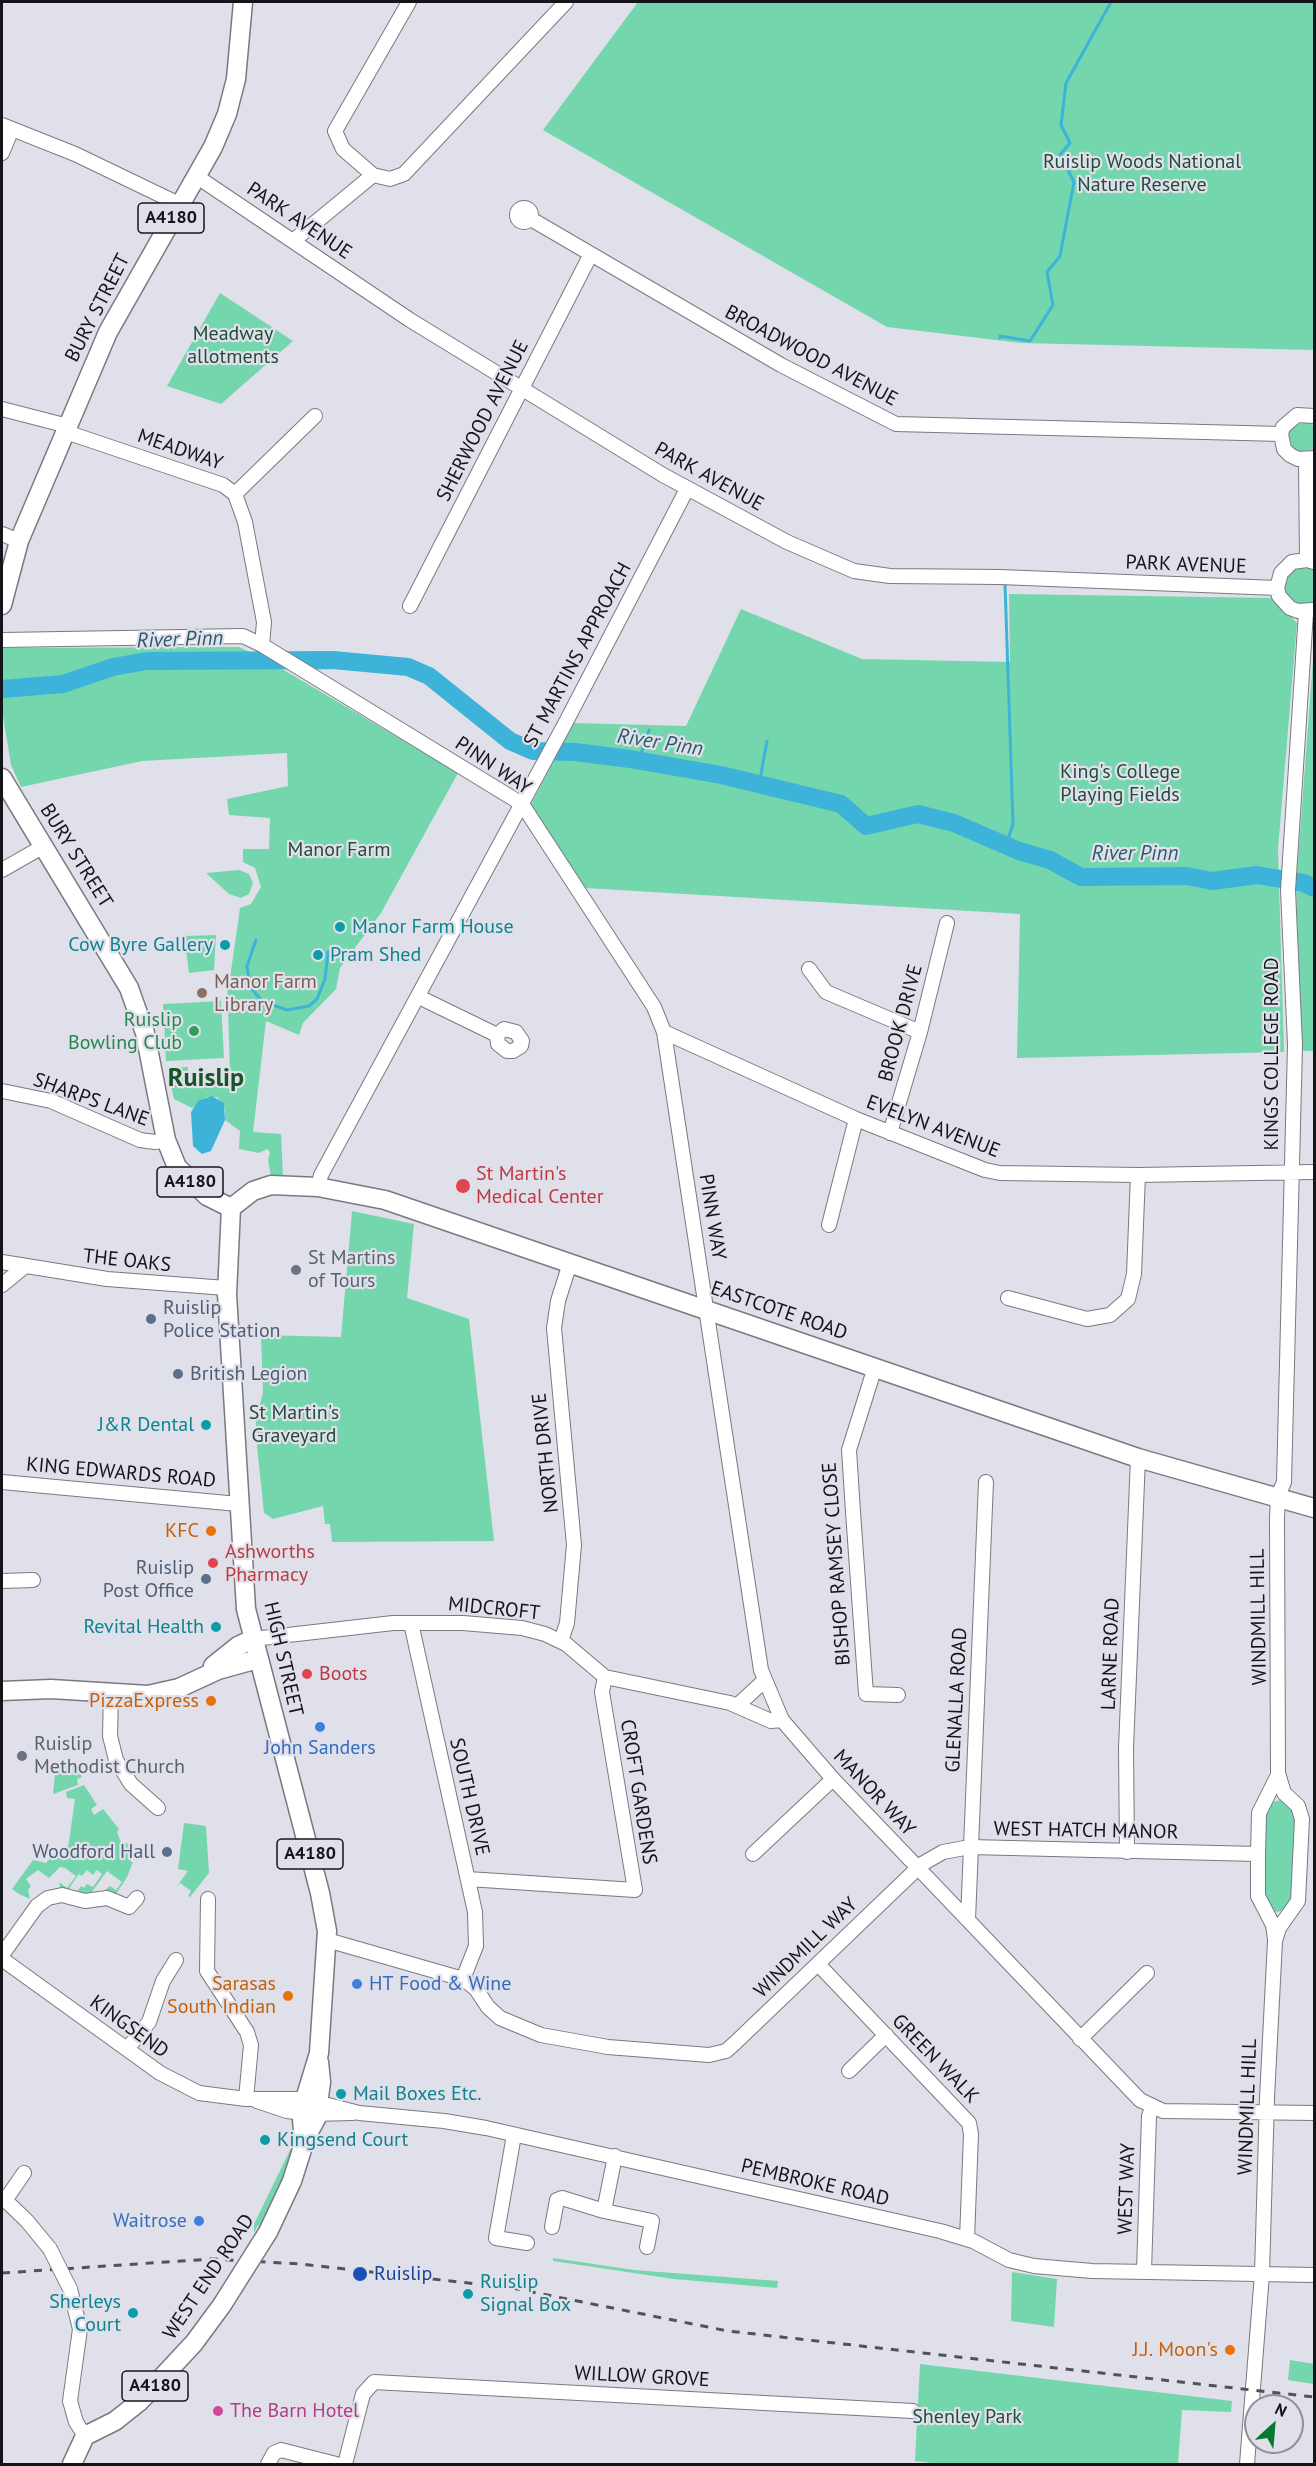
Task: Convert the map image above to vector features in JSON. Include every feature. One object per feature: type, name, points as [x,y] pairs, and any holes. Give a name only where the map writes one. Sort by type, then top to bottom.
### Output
[{"type":"main road","name":"BURY STREET","points":[[2,605],[19,541],[108,332],[213,147],[232,99],[240,50],[243,2]]},
{"type":"main road","name":"BURY STREET","points":[[2,778],[129,988],[145,1033],[166,1140],[171,1154],[185,1177],[207,1196],[231,1208]]},
{"type":"main road","name":"EASTCOTE ROAD","points":[[231,1208],[253,1191],[271,1185],[318,1187],[364,1195],[405,1206],[1138,1458],[1314,1508]]},
{"type":"main road","name":"HIGH STREET","points":[[231,1208],[226,1288],[246,1609],[320,1893],[327,1940],[313,2106]]},
{"type":"main road","points":[[200,1677],[238,1646],[253,1639]]},
{"type":"main road","points":[[2,1691],[51,1689],[111,1694],[164,1693],[200,1677],[258,1659]]},
{"type":"main road","name":"WEST END ROAD","points":[[86,2436],[115,2421],[139,2402],[188,2350],[222,2305],[268,2232],[292,2181],[313,2106]]},
{"type":"main road","points":[[72,2464],[86,2436]]},
{"type":"street","points":[[409,2],[335,131],[343,149],[373,175],[390,179],[404,174],[566,2]]},
{"type":"street","points":[[2,153],[7,127],[75,154],[179,204]]},
{"type":"street","points":[[293,242],[373,175]]},
{"type":"street","name":"PARK AVENUE","points":[[196,176],[410,321],[687,489],[787,542],[854,571],[890,576],[1000,577],[1277,588]]},
{"type":"street","name":"BROADWOOD AVENUE","points":[[531,219],[781,365],[896,424],[1281,434]]},
{"type":"street","name":"SHERWOOD AVENUE","points":[[410,606],[591,254]]},
{"type":"street","name":"MEADWAY","points":[[2,409],[67,429],[216,483],[235,494],[245,522],[264,622],[265,648]]},
{"type":"street","points":[[1310,611],[1298,611],[1284,603],[1277,588],[1285,567],[1299,560],[1311,561],[1310,459],[1290,455],[1284,449],[1281,434],[1283,427],[1297,415],[1314,417]]},
{"type":"street","points":[[235,494],[315,416]]},
{"type":"street","name":"ST MARTINS APPROACH","points":[[318,1187],[321,1175],[560,733],[687,489]]},
{"type":"street","points":[[2,534],[19,541]]},
{"type":"street","name":"KINGS COLLEGE ROAD","points":[[1278,1496],[1284,1482],[1293,1172],[1295,1045],[1288,890],[1310,611]]},
{"type":"street","name":"PINN WAY","points":[[2,640],[236,635],[289,662],[522,804],[654,1007],[664,1032],[706,1310]]},
{"type":"street","points":[[2,870],[44,846]]},
{"type":"street","name":"BROOK DRIVE","points":[[890,1132],[920,1032],[947,923]]},
{"type":"street","points":[[808,969],[826,992],[920,1032]]},
{"type":"street","points":[[419,997],[497,1035]]},
{"type":"street","name":"EVELYN AVENUE","points":[[664,1032],[856,1119],[968,1165],[1000,1173],[1138,1175],[1314,1172]]},
{"type":"street","name":"SHARPS LANE","points":[[2,1091],[51,1101],[140,1140],[155,1142],[166,1140]]},
{"type":"street","points":[[829,1225],[856,1119]]},
{"type":"street","points":[[1008,1298],[1087,1319],[1110,1315],[1128,1299],[1134,1274],[1138,1175]]},
{"type":"street","name":"THE OAKS","points":[[2,1262],[106,1279],[226,1288]]},
{"type":"street","name":"NORTH DRIVE","points":[[561,1641],[567,1623],[574,1545],[554,1328],[558,1302],[570,1263]]},
{"type":"street","points":[[2,1285],[25,1266]]},
{"type":"street","name":"MANOR WAY","points":[[706,1310],[764,1681],[782,1720],[833,1779],[1080,2039],[1140,2100],[1152,2108]]},
{"type":"street","name":"BISHOP RAMSEY CLOSE","points":[[875,1367],[849,1450],[854,1523],[866,1694],[898,1695]]},
{"type":"street","name":"LARNE ROAD","points":[[1127,1851],[1126,1748],[1138,1458]]},
{"type":"street","name":"KING EDWARDS ROAD","points":[[2,1482],[238,1504]]},
{"type":"street","name":"GLENALLA ROAD","points":[[968,1920],[986,1482]]},
{"type":"street","name":"WINDMILL HILL","points":[[1247,2464],[1262,2274],[1266,2112],[1275,1941],[1273,1925],[1258,1896],[1258,1854],[1259,1813],[1273,1791],[1278,1773],[1278,1496]]},
{"type":"street","points":[[2,1581],[33,1580]]},
{"type":"street","name":"MIDCROFT","points":[[253,1639],[411,1623],[498,1625],[537,1631],[561,1641],[605,1677],[738,1705],[771,1721],[782,1720]]},
{"type":"street","name":"SOUTH DRIVE","points":[[411,1623],[468,1879],[478,1934],[476,1946],[463,1978]]},
{"type":"street","name":"CROFT GARDENS","points":[[468,1879],[634,1890],[602,1692],[605,1677]]},
{"type":"street","points":[[738,1705],[764,1681]]},
{"type":"street","points":[[111,1694],[110,1736],[116,1760],[131,1784],[158,1808]]},
{"type":"street","name":"WINDMILL HILL","points":[[1275,1941],[1279,1928],[1298,1901],[1301,1811],[1284,1793],[1278,1773]]},
{"type":"street","points":[[753,1854],[833,1779]]},
{"type":"street","name":"WEST HATCH MANOR","points":[[918,1868],[943,1852],[970,1847],[1258,1854]]},
{"type":"street","points":[[1300,1858],[1314,1858]]},
{"type":"street","name":"WINDMILL WAY","points":[[463,1978],[476,1989],[488,2007],[500,2018],[542,2035],[608,2047],[702,2055],[720,2053],[735,2043],[918,1868]]},
{"type":"street","points":[[2,1957],[37,1906],[48,1898],[62,1895],[85,1901],[106,1898],[129,1907],[137,1898]]},
{"type":"street","points":[[208,1899],[207,1971],[247,2032],[251,2045],[246,2099]]},
{"type":"street","points":[[327,1940],[463,1978]]},
{"type":"street","name":"KINGSEND","points":[[2,1957],[159,2073],[189,2089],[214,2096],[313,2106]]},
{"type":"street","points":[[127,2049],[149,2022],[162,1981],[176,1960]]},
{"type":"street","name":"GREEN WALK","points":[[818,1964],[970,2127],[967,2239]]},
{"type":"street","points":[[1080,2039],[1147,1973]]},
{"type":"street","points":[[849,2071],[885,2035]]},
{"type":"street","name":"PEMBROKE ROAD","points":[[313,2106],[444,2121],[615,2156],[967,2239],[1001,2256],[1034,2266],[1080,2271],[1314,2275]]},
{"type":"street","points":[[1152,2108],[1163,2111],[1314,2113]]},
{"type":"street","name":"WEST WAY","points":[[1144,2271],[1152,2108]]},
{"type":"street","points":[[514,2135],[496,2238],[527,2243]]},
{"type":"street","points":[[604,2211],[615,2156]]},
{"type":"street","points":[[24,2173],[4,2198],[50,2249],[70,2289],[80,2329],[70,2401],[76,2422],[86,2436]]},
{"type":"street","points":[[552,2228],[557,2200],[562,2198],[604,2211],[652,2221],[647,2247]]},
{"type":"street","name":"WILLOW GROVE","points":[[345,2464],[363,2394],[369,2385],[380,2382],[913,2411]]},
{"type":"street","points":[[268,2464],[274,2452],[281,2450],[336,2464]]},
{"type":"green space","name":"Ruislip Woods National Nature Reserve","points":[[638,2],[1314,2],[1314,350],[1021,343],[887,327],[543,130]]},
{"type":"green space","name":"Meadway allotments","points":[[220,293],[293,341],[221,404],[167,386]]},
{"type":"green space","points":[[1309,422],[1314,426],[1314,449],[1300,453],[1292,448],[1289,433],[1294,425]]},
{"type":"green space","points":[[1306,566],[1314,569],[1314,603],[1303,606],[1287,597],[1284,585],[1293,569]]},
{"type":"green space","name":"King's College Playing Fields","points":[[1009,594],[1273,598],[1297,623],[1278,849],[1284,1052],[1017,1058],[1020,914],[585,888],[530,806],[574,723],[686,726],[741,609],[862,659],[1010,662]]},
{"type":"green space","points":[[1314,646],[1314,1051],[1302,1051],[1296,887]]},
{"type":"green space","points":[[239,647],[256,655],[190,659],[147,657],[113,663],[63,680],[2,685],[2,648]]},
{"type":"green space","name":"Manor Farm","points":[[256,659],[272,663],[458,773],[381,913],[340,968],[336,989],[303,1023],[299,1035],[266,1021],[253,1132],[281,1134],[283,1176],[271,1177],[268,1160],[270,1152],[267,1149],[259,1153],[239,1149],[240,1131],[225,1120],[225,1108],[217,1097],[207,1097],[192,1108],[174,1099],[167,1068],[188,1067],[188,1078],[220,1080],[221,1073],[230,1072],[227,978],[230,978],[240,908],[251,904],[261,887],[255,868],[243,862],[243,849],[269,849],[270,818],[229,815],[227,799],[288,786],[287,753],[142,761],[21,787],[11,765],[2,710],[2,689],[63,684],[113,667],[147,661],[190,663]]},
{"type":"green space","points":[[239,870],[249,874],[253,883],[249,894],[241,898],[229,894],[206,873]]},
{"type":"green space","points":[[216,935],[214,970],[189,973],[184,936]]},
{"type":"green space","name":"Ruislip Bowling Club","points":[[221,1001],[224,1058],[166,1061],[163,1004]]},
{"type":"green space","name":"St Martin's Graveyard","points":[[352,1211],[414,1224],[407,1298],[469,1319],[494,1541],[332,1542],[330,1524],[325,1524],[323,1506],[273,1519],[264,1513],[256,1437],[256,1420],[263,1392],[261,1335],[341,1337]]},
{"type":"green space","points":[[56,1764],[56,1770],[61,1769],[61,1766],[72,1765],[75,1774],[80,1773],[82,1777],[77,1779],[78,1785],[53,1794]]},
{"type":"green space","points":[[84,1785],[97,1805],[91,1809],[94,1815],[103,1809],[119,1829],[117,1832],[122,1845],[127,1843],[131,1848],[131,1862],[133,1862],[127,1877],[116,1894],[101,1893],[110,1886],[116,1890],[122,1882],[107,1871],[89,1896],[76,1893],[81,1886],[84,1888],[87,1884],[93,1887],[102,1874],[97,1870],[93,1875],[87,1870],[82,1876],[79,1874],[68,1890],[61,1890],[59,1882],[67,1888],[76,1876],[60,1867],[49,1878],[38,1870],[26,1879],[31,1886],[28,1890],[30,1899],[19,1894],[12,1889],[33,1860],[46,1863],[54,1853],[67,1855],[75,1799],[67,1798],[66,1792]]},
{"type":"green space","points":[[1281,1800],[1297,1812],[1294,1901],[1287,1909],[1277,1912],[1268,1908],[1261,1898],[1263,1818],[1272,1802]]},
{"type":"green space","points":[[184,1823],[206,1826],[209,1873],[190,1897],[188,1896],[191,1891],[180,1883],[175,1889],[188,1871],[178,1869]]},
{"type":"green space","points":[[294,2142],[287,2170],[261,2227],[258,2225],[254,2233],[254,2224]]},
{"type":"green space","points":[[553,2258],[634,2270],[778,2281],[777,2288],[674,2279],[553,2261]]},
{"type":"green space","points":[[1012,2272],[1057,2279],[1054,2327],[1011,2321]]},
{"type":"green space","points":[[1290,2360],[1314,2364],[1314,2384],[1288,2380]]},
{"type":"green space","name":"Shenley Park","points":[[920,2364],[1232,2401],[1231,2412],[1182,2410],[1178,2464],[940,2464],[915,2461]]},
{"type":"water","points":[[212,1096],[224,1103],[225,1120],[211,1151],[202,1154],[193,1146],[191,1112],[198,1101]]},
{"type":"waterway","points":[[1000,338],[1000,336],[1030,341],[1053,305],[1047,272],[1060,256],[1074,182],[1060,155],[1070,143],[1061,125],[1066,83],[1111,2]]},
{"type":"waterway","points":[[1005,584],[1013,824],[1006,845]]},
{"type":"waterway","name":"River Pinn","points":[[2,689],[63,684],[113,667],[147,661],[333,660],[408,667],[429,676],[510,741],[533,751],[575,752],[630,759],[721,775],[841,804],[866,826],[918,814],[954,823],[1019,851],[1050,860],[1081,877],[1187,876],[1212,881],[1257,875],[1304,883],[1314,888]]},
{"type":"waterway","points":[[639,760],[649,730]]},
{"type":"waterway","points":[[759,785],[767,741]]},
{"type":"waterway","points":[[256,940],[247,966],[250,987],[262,1001],[287,1010],[309,1006],[317,999],[325,979],[328,952]]},
{"type":"railway","points":[[2,2273],[211,2259],[301,2264],[512,2288],[728,2331],[1314,2397]]},
{"type":"place","name":"Manor Farm House","points":[[340,927]]},
{"type":"place","name":"Cow Byre Gallery","points":[[225,945]]},
{"type":"place","name":"Pram Shed","points":[[318,955]]},
{"type":"place","name":"Manor Farm Library","points":[[202,993]]},
{"type":"place","name":"Ruislip Bowling Club","points":[[194,1031]]},
{"type":"place","name":"St Martin's Medical Center","points":[[463,1186]]},
{"type":"place","name":"St Martins of Tours","points":[[296,1270]]},
{"type":"place","name":"Ruislip Police Station","points":[[151,1319]]},
{"type":"place","name":"British Legion","points":[[178,1374]]},
{"type":"place","name":"J&R Dental","points":[[206,1425]]},
{"type":"place","name":"KFC","points":[[211,1531]]},
{"type":"place","name":"Ashworths Pharmacy","points":[[213,1563]]},
{"type":"place","name":"Ruislip Post Office","points":[[206,1579]]},
{"type":"place","name":"Revital Health","points":[[216,1627]]},
{"type":"place","name":"Boots","points":[[307,1674]]},
{"type":"place","name":"PizzaExpress","points":[[211,1701]]},
{"type":"place","name":"John Sanders","points":[[320,1727]]},
{"type":"place","name":"Ruislip Methodist Church","points":[[22,1756]]},
{"type":"place","name":"Woodford Hall","points":[[167,1852]]},
{"type":"place","name":"HT Food & Wine","points":[[357,1984]]},
{"type":"place","name":"Sarasas South Indian","points":[[288,1996]]},
{"type":"place","name":"Mail Boxes Etc.","points":[[341,2094]]},
{"type":"place","name":"Kingsend Court","points":[[265,2140]]},
{"type":"place","name":"Waitrose","points":[[199,2221]]},
{"type":"place","name":"Ruislip","points":[[360,2274]]},
{"type":"place","name":"Ruislip Signal Box","points":[[468,2294]]},
{"type":"place","name":"Sherleys Court","points":[[133,2313]]},
{"type":"place","name":"J.J. Moon's","points":[[1230,2350]]},
{"type":"place","name":"The Barn Hotel","points":[[218,2411]]},
{"type":"district","name":"Ruislip","points":[[206,1079]]}]
